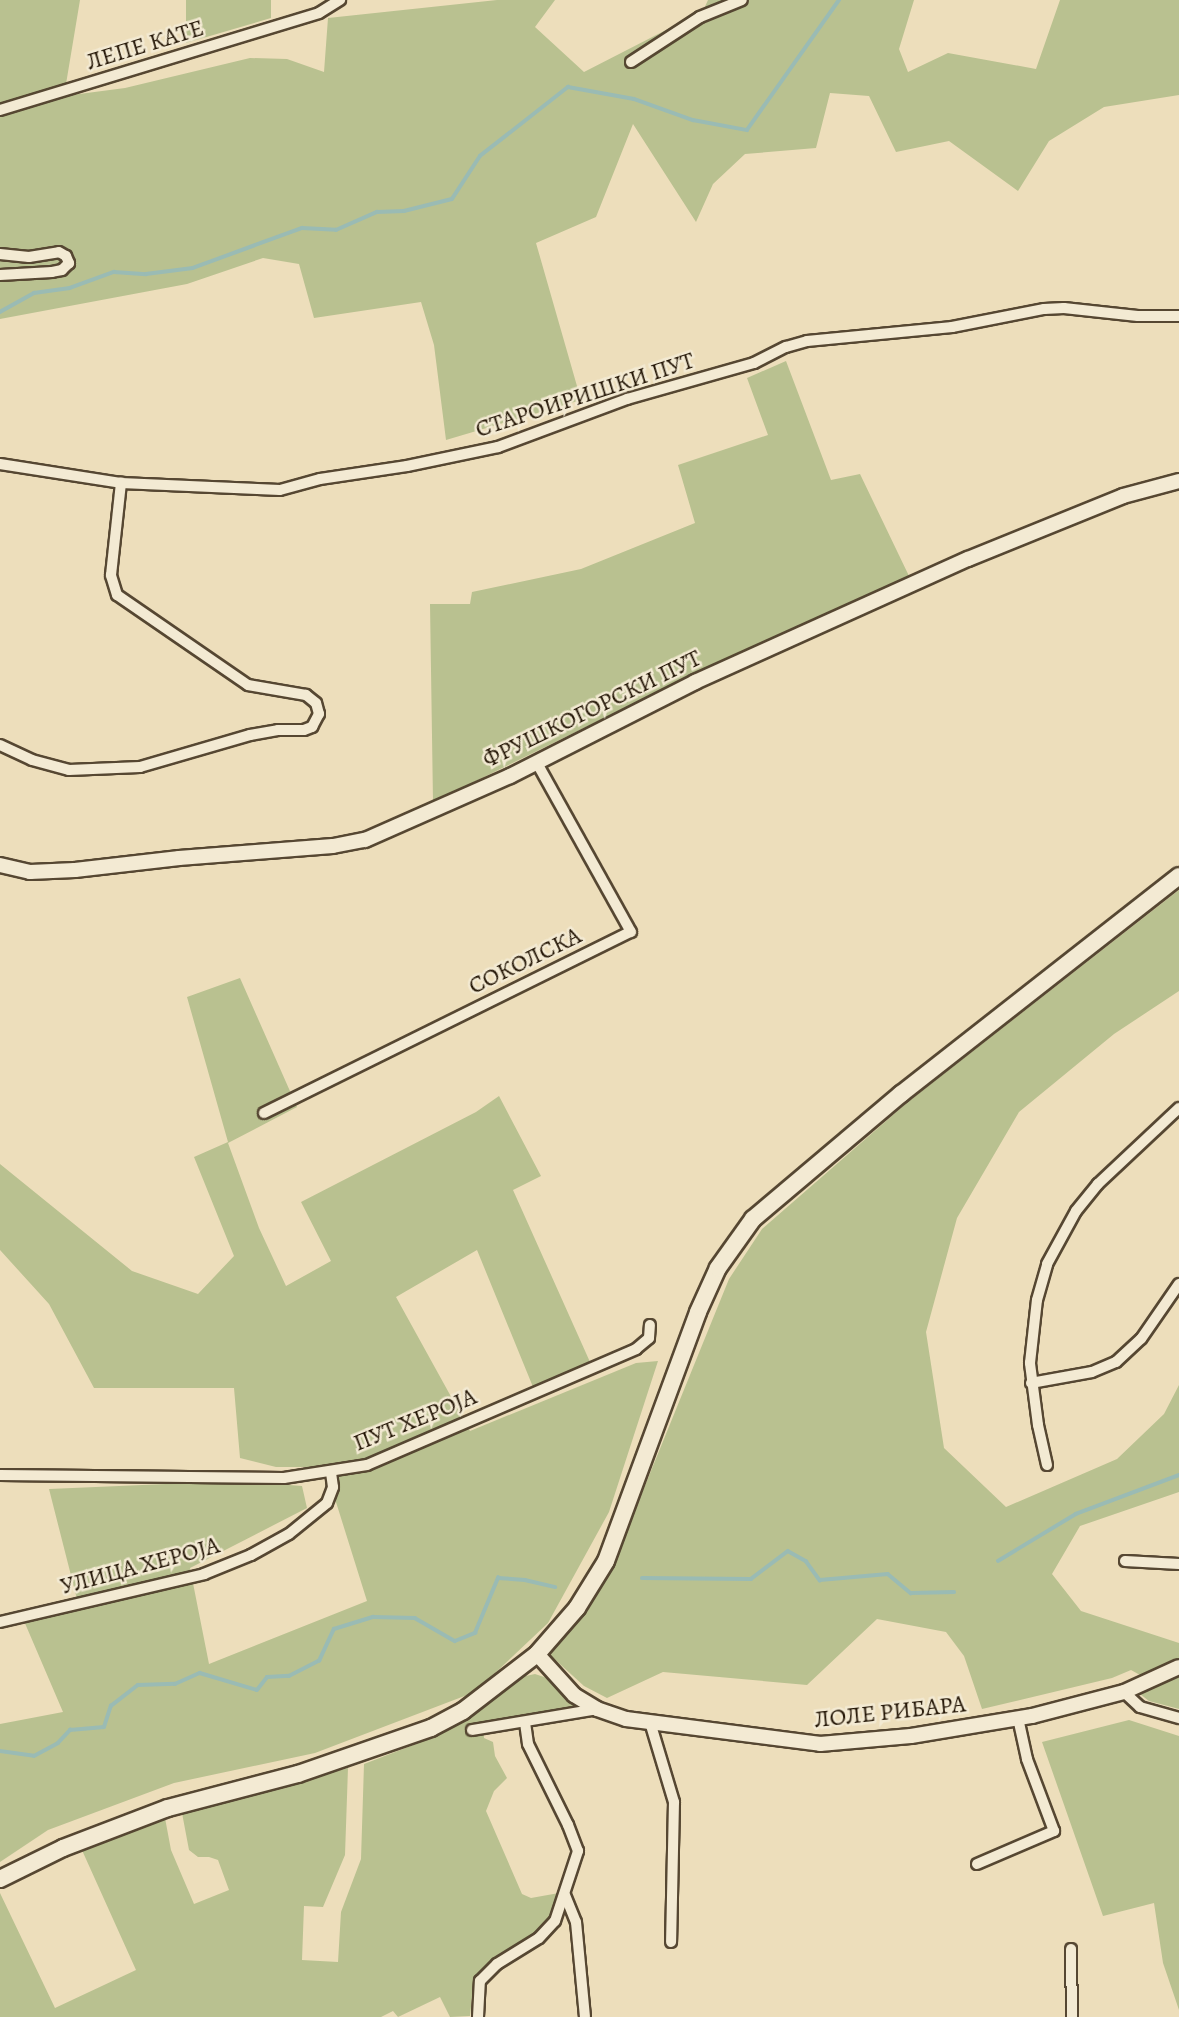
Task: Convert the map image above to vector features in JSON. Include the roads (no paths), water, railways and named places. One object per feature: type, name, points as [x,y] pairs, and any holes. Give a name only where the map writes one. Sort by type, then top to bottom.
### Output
[{"type":"main road","points":[[0,1879],[63,1848],[168,1808],[299,1774],[431,1728],[463,1712],[537,1654],[577,1608],[606,1561],[698,1312],[718,1268],[753,1219],[901,1094],[1179,876]]},
{"type":"street","name":"ЛЕПЕ КАТЕ","points":[[0,110],[319,13],[340,0]]},
{"type":"street","points":[[631,62],[700,17],[742,0]]},
{"type":"street","points":[[0,254],[29,257],[59,252],[66,256],[69,263],[62,270],[52,272],[0,275]]},
{"type":"street","name":"СТАРОИРИШКИ ПУТ","points":[[0,464],[121,483],[280,490],[348,474],[440,460],[498,447],[627,400],[754,363],[786,347],[807,341],[952,327],[1054,308],[1138,316],[1179,316]]},
{"type":"street","name":"ФРУШКОГОРСКИ ПУТ","points":[[0,865],[30,872],[75,870],[347,844],[393,830],[537,763],[695,682],[968,559],[1123,496],[1179,481]]},
{"type":"street","points":[[0,745],[48,766],[69,770],[139,767],[250,735],[278,730],[304,730],[312,727],[319,714],[316,703],[306,695],[248,685],[117,594],[111,575],[121,483]]},
{"type":"street","name":"СОКОЛСКА","points":[[264,1113],[631,932],[537,763]]},
{"type":"street","points":[[1048,1465],[1031,1383],[1031,1333],[1047,1264],[1076,1211],[1098,1184],[1179,1108]]},
{"type":"street","points":[[1031,1383],[1092,1372],[1116,1362],[1141,1339],[1179,1284]]},
{"type":"street","name":"ПУТ ХЕРОЈА","points":[[0,1475],[284,1478],[367,1465],[636,1349],[649,1338],[650,1325]]},
{"type":"street","name":"УЛИЦА ХЕРОЈА","points":[[0,1622],[204,1574],[239,1560],[289,1534],[327,1503],[332,1487],[331,1472]]},
{"type":"street","points":[[1125,1562],[1179,1564]]},
{"type":"street","name":"ЛОЛЕ РИБАРА","points":[[537,1654],[562,1685],[597,1709],[626,1719],[820,1744],[912,1736],[1018,1718],[1124,1692],[1179,1667]]},
{"type":"street","points":[[1124,1692],[1140,1707],[1179,1718]]},
{"type":"street","points":[[472,1730],[597,1709]]},
{"type":"street","points":[[977,1864],[1054,1831],[1027,1759],[1018,1718]]},
{"type":"street","points":[[478,2017],[480,1981],[498,1964],[539,1938],[555,1921],[578,1852],[576,1841],[533,1758],[525,1722]]},
{"type":"street","points":[[650,1722],[674,1802],[671,1942]]},
{"type":"street","points":[[565,1895],[576,1922],[585,2017]]},
{"type":"street","points":[[1071,1950],[1072,2017]]},
{"type":"waterway","points":[[0,312],[34,293],[70,288],[114,272],[146,274],[193,268],[302,228],[336,230],[377,212],[404,211],[452,199],[480,156],[568,87],[634,99],[693,120],[747,130],[839,0]]},
{"type":"waterway","points":[[998,1561],[1076,1514],[1179,1475]]},
{"type":"waterway","points":[[642,1578],[751,1579],[788,1551],[806,1561],[820,1580],[888,1574],[911,1593],[954,1592]]},
{"type":"waterway","points":[[0,1751],[34,1756],[58,1743],[70,1730],[104,1727],[111,1706],[138,1685],[175,1684],[200,1673],[257,1690],[267,1677],[289,1676],[319,1661],[334,1629],[373,1617],[415,1618],[455,1641],[475,1633],[498,1578],[525,1580],[555,1587]]}]
